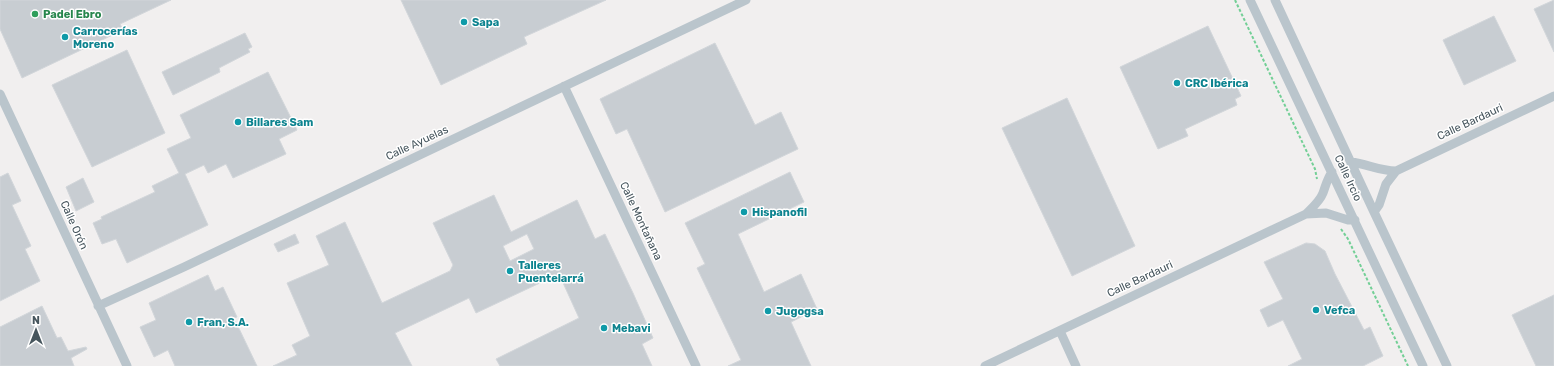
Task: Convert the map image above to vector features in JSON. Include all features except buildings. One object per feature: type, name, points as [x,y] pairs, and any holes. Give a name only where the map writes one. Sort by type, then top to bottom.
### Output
[{"type":"street","name":"Calle Ayuelas","points":[[98,306],[184,267],[746,0]]},
{"type":"street","name":"Calle Ircio","points":[[1250,0],[1423,366]]},
{"type":"street","name":"Calle Ircio","points":[[1275,0],[1447,366]]},
{"type":"street","name":"Calle Montañana","points":[[564,86],[696,366]]},
{"type":"street","name":"Calle Orón","points":[[0,94],[127,366]]},
{"type":"street","name":"Calle Bardauri","points":[[1396,171],[1554,96]]},
{"type":"street","points":[[1351,162],[1360,163],[1386,171],[1396,171]]},
{"type":"street","points":[[1374,212],[1379,205],[1386,184],[1396,171]]},
{"type":"street","name":"Calle Bardauri","points":[[1306,214],[1322,195],[1328,178],[1332,172]]},
{"type":"street","name":"Calle Bardauri","points":[[985,366],[1306,214],[1326,213],[1348,220],[1355,220]]},
{"type":"street","points":[[1060,331],[1076,366]]},
{"type":"place","name":"Padel Ebro","points":[[35,14]]},
{"type":"place","name":"Sapa","points":[[464,22]]},
{"type":"place","name":"Carrocerías Moreno","points":[[65,37]]},
{"type":"place","name":"CRC Ibérica","points":[[1177,83]]},
{"type":"place","name":"Billares Sam","points":[[238,122]]},
{"type":"place","name":"Hispanofil","points":[[744,212]]},
{"type":"place","name":"Talleres Puentelarrá","points":[[510,271]]},
{"type":"place","name":"Vefca","points":[[1316,310]]},
{"type":"place","name":"Jugogsa","points":[[768,311]]},
{"type":"place","name":"Fran, S.A.","points":[[189,322]]},
{"type":"place","name":"Mebavi","points":[[604,328]]}]
